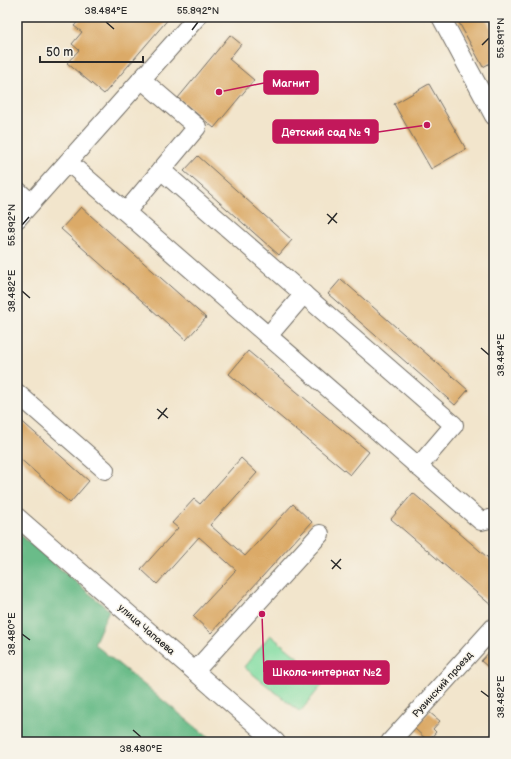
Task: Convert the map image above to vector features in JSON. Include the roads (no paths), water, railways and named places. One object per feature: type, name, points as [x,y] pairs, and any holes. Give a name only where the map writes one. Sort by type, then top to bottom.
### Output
[{"type":"street","points":[[17,219],[197,17]]},
{"type":"street","points":[[441,17],[494,116]]},
{"type":"street","points":[[126,212],[197,127],[142,79]]},
{"type":"street","points":[[68,162],[481,522],[494,518]]},
{"type":"street","points":[[161,170],[454,425],[418,467]]},
{"type":"street","points":[[17,190],[31,203]]},
{"type":"street","points":[[268,336],[304,294]]},
{"type":"street","points":[[17,393],[105,470]]},
{"type":"street","name":"улица Чапаева","points":[[17,517],[276,742]]},
{"type":"street","points":[[195,671],[320,534]]},
{"type":"street","name":"Рузинский проезд","points":[[390,742],[494,627]]},
{"type":"place","name":"Магнит","points":[[219,92]]},
{"type":"place","name":"Детский сад № 9","points":[[427,125]]},
{"type":"place","name":"Школа-интернат №2","points":[[262,614]]}]
